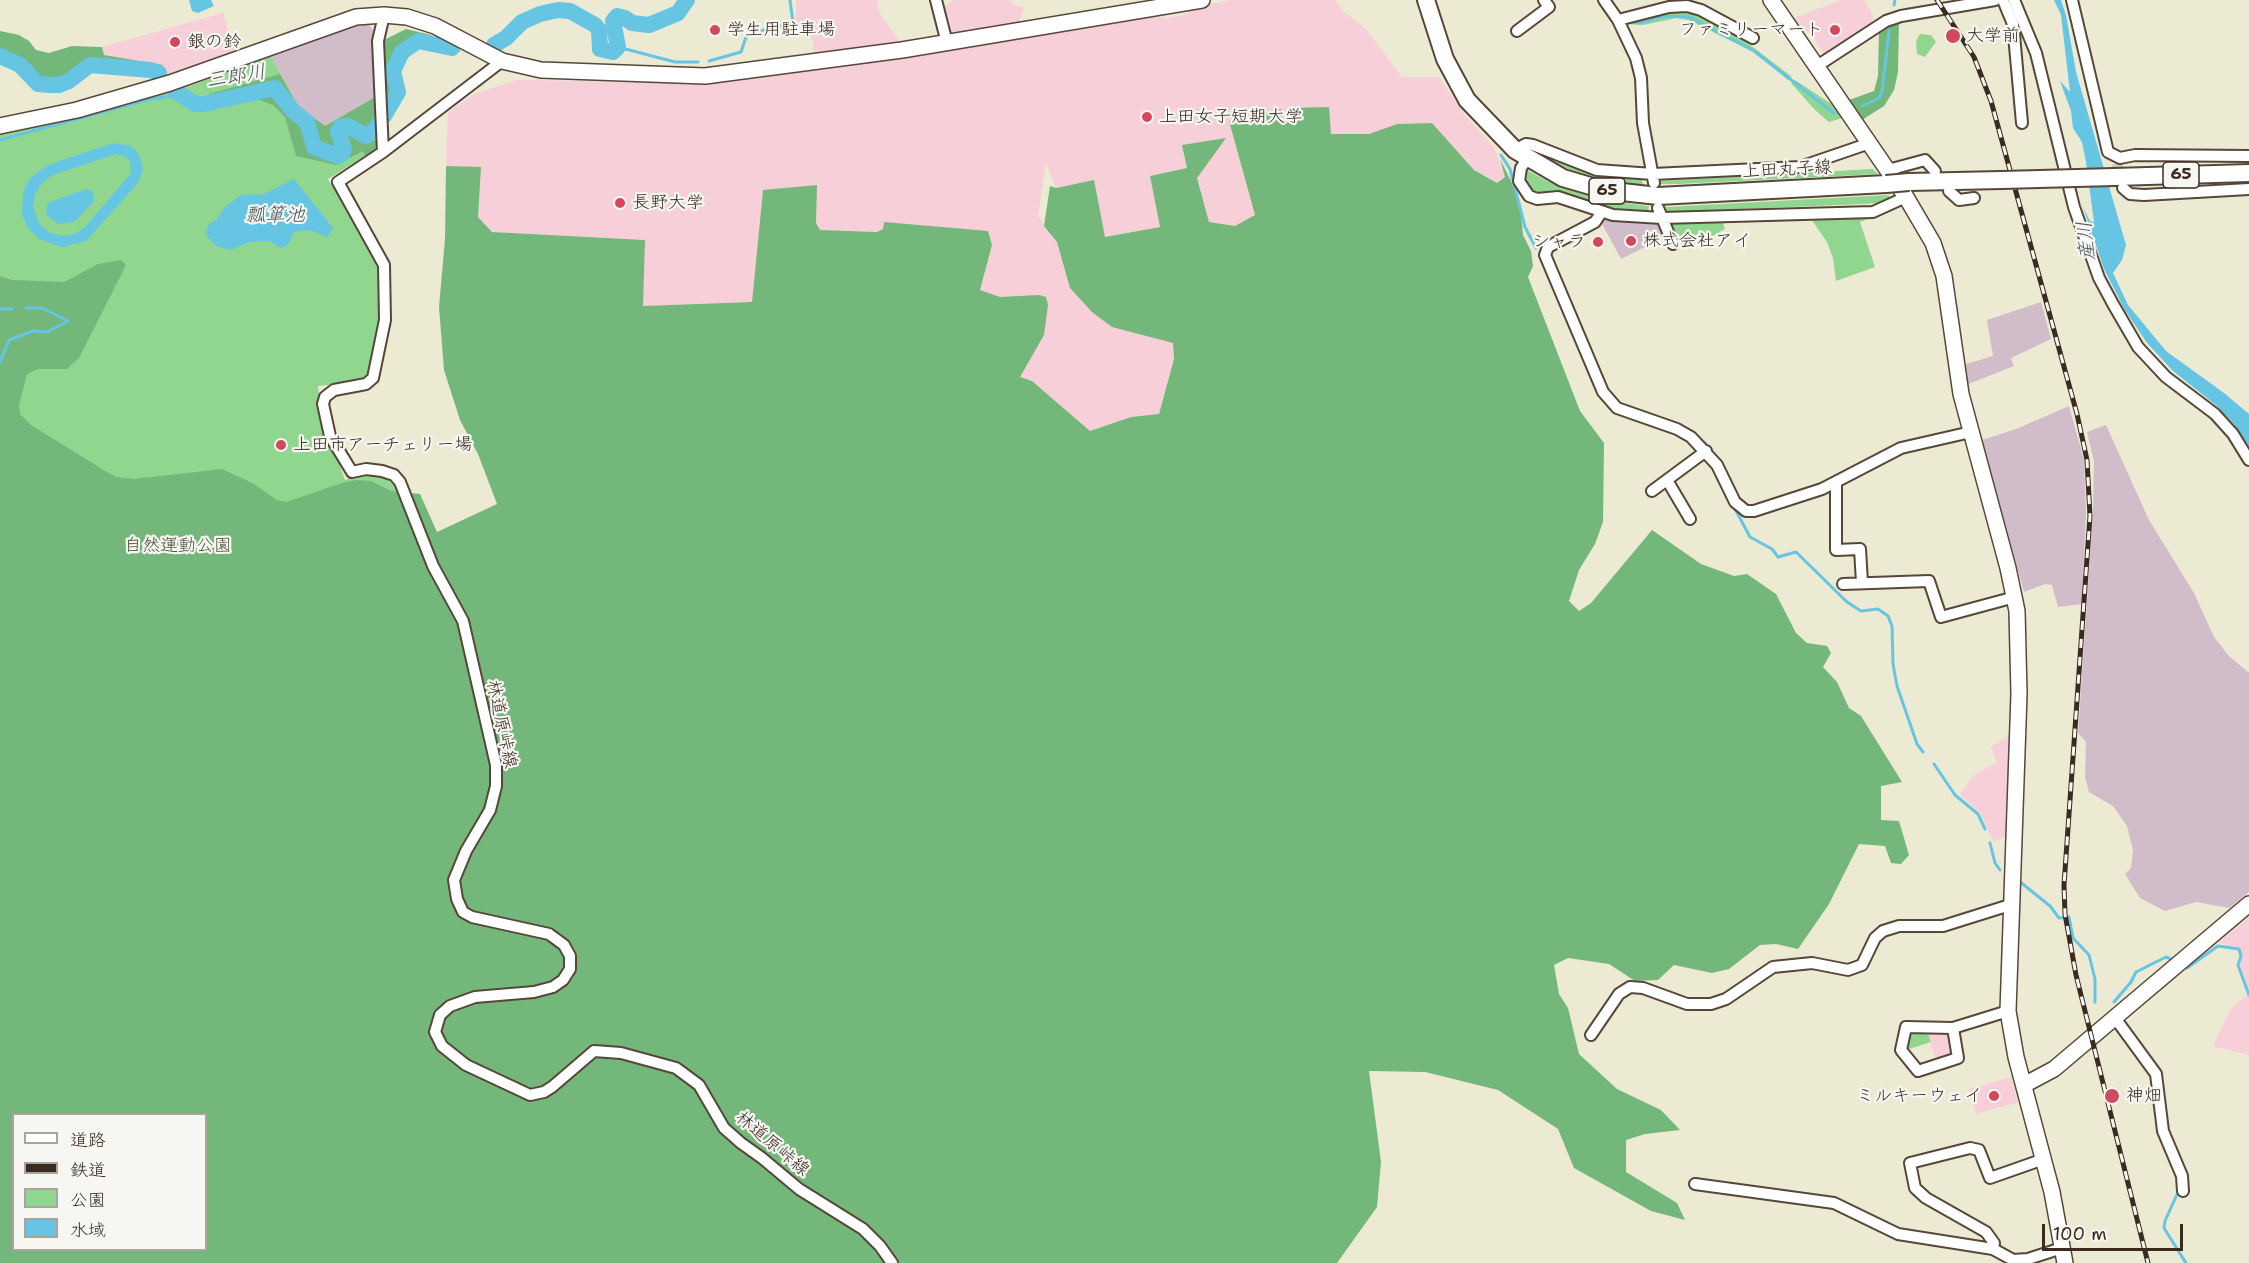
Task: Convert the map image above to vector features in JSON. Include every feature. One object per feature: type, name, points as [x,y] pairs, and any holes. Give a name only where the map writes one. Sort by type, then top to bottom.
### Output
[{"type":"main road","name":"上田丸子線","points":[[1426,0],[1445,58],[1461,91],[1490,127],[1521,154],[1576,183],[1633,195],[1680,195],[1887,177],[1908,190],[2002,180],[2119,172],[2249,173]]},
{"type":"street","points":[[0,126],[110,101],[238,61],[321,27],[384,7],[435,26],[502,61],[560,72],[705,76],[947,43],[1202,0]]},
{"type":"street","points":[[1517,31],[1549,7],[1544,0]]},
{"type":"street","points":[[1604,0],[1618,20],[1636,58],[1641,78],[1643,123],[1654,178]]},
{"type":"street","points":[[1771,0],[1870,143],[1887,177],[1925,160],[1935,171]]},
{"type":"street","points":[[1817,66],[1886,21],[1901,15],[1995,0]]},
{"type":"street","points":[[2003,0],[2013,24],[2022,123]]},
{"type":"street","points":[[2014,0],[2036,53],[2074,207],[2099,278],[2138,347],[2166,377],[2215,414],[2233,434],[2249,460]]},
{"type":"street","points":[[2072,0],[2108,152],[2130,195],[2191,189],[2249,189]]},
{"type":"street","points":[[939,2],[947,43]]},
{"type":"street","points":[[1618,20],[1669,7],[1687,6],[1701,10],[1753,38]]},
{"type":"street","points":[[383,152],[378,41],[384,7]]},
{"type":"street","points":[[383,152],[502,61]]},
{"type":"street","points":[[1695,1184],[1834,1203],[1898,1234],[1993,1249],[2007,1259],[2020,1260],[2064,1255],[2008,1011],[2019,694],[2018,623],[2014,597],[1958,380],[1942,269],[1933,243],[1908,190],[1873,212],[1602,213],[1562,198],[1537,199],[1526,194],[1519,175],[1521,154],[1526,144],[1598,170],[1654,178],[1800,167],[1870,143]]},
{"type":"street","name":"林道原峠線","points":[[383,152],[338,182],[379,253],[385,274],[385,320],[373,378],[358,387],[330,392],[323,404],[330,436],[352,472],[366,469],[382,471],[400,482],[433,566],[463,621],[475,680],[492,744],[496,786],[490,810],[466,851],[454,880],[463,912],[486,922],[549,934],[564,945],[570,956],[570,969],[563,980],[553,987],[534,992],[475,997],[450,1006],[440,1015],[436,1023],[437,1039],[466,1065],[530,1095],[544,1092],[552,1087],[594,1051],[621,1053],[676,1068],[699,1085],[724,1128],[799,1190],[863,1229],[880,1246],[892,1263]]},
{"type":"street","points":[[2119,172],[2135,155],[2190,159],[2249,156]]},
{"type":"street","points":[[1949,191],[1959,200],[1974,198]]},
{"type":"street","points":[[1602,213],[1595,222],[1548,247],[1545,259],[1610,402],[1617,408],[1677,429],[1706,451],[1724,475],[1735,502],[1746,511],[1807,495],[1836,483],[1901,448],[1971,432]]},
{"type":"street","points":[[1660,213],[1673,244]]},
{"type":"street","points":[[1652,491],[1706,451]]},
{"type":"street","points":[[1667,480],[1690,519]]},
{"type":"street","points":[[1836,483],[1836,550],[1860,549],[1862,583]]},
{"type":"street","points":[[1843,584],[1929,581],[1941,617],[2014,597]]},
{"type":"street","points":[[1591,1035],[1619,994],[1630,987],[1643,988],[1687,1004],[1711,1004],[1726,999],[1773,968],[1803,963],[1848,970],[1862,965],[1875,938],[1883,931],[1899,926],[1942,926],[2010,904]]},
{"type":"street","points":[[2024,1085],[2054,1069],[2249,904]]},
{"type":"street","points":[[1953,1028],[1958,1058],[1918,1071],[1901,1050],[1906,1027],[1953,1028],[2008,1011]]},
{"type":"street","points":[[2115,1018],[2156,1074],[2163,1131],[2182,1176],[2183,1191]]},
{"type":"street","points":[[1993,1249],[1994,1243],[1986,1233],[1915,1188],[1910,1163],[1970,1148],[1978,1150],[1990,1178],[2043,1159]]},
{"type":"shaded area","name":"長野大学","points":[[796,0],[877,0],[879,12],[909,55],[1153,16],[1166,18],[1184,15],[1197,7],[1231,0],[1335,0],[1343,11],[1365,28],[1402,77],[1439,77],[1463,113],[1494,147],[1505,177],[1497,183],[1474,170],[1432,123],[1397,124],[1369,134],[1331,134],[1292,108],[1293,122],[1282,123],[1281,109],[1229,121],[1255,216],[1235,226],[1209,222],[1197,178],[1182,145],[1187,168],[1150,176],[1160,227],[1104,237],[1094,180],[1056,188],[1046,163],[1038,216],[1057,242],[1070,288],[1112,327],[1173,342],[1174,359],[1159,414],[1131,417],[1090,431],[1032,381],[1019,377],[1044,335],[1046,297],[999,297],[980,290],[992,245],[884,222],[883,229],[877,232],[820,230],[816,223],[763,190],[752,302],[642,306],[644,240],[492,232],[478,217],[481,168],[446,166],[448,112],[474,94],[517,80],[707,83],[815,70],[813,41],[796,19]]},
{"type":"shaded area","points":[[954,0],[1010,0],[1013,5],[1024,8],[1018,26],[951,37],[950,22],[944,6]]},
{"type":"shaded area","name":"ファミリーマート","points":[[1841,0],[1864,0],[1874,17],[1869,27],[1825,57],[1814,38],[1794,18]]},
{"type":"shaded area","name":"銀の鈴","points":[[223,13],[236,56],[169,78],[162,65],[104,55],[102,47]]},
{"type":"shaded area","points":[[368,24],[375,32],[377,96],[325,126],[298,106],[271,56],[340,29]]},
{"type":"shaded area","points":[[1604,219],[1657,222],[1665,237],[1621,259],[1601,222]]},
{"type":"shaded area","points":[[2041,302],[2051,339],[2011,358],[2014,366],[1966,385],[1963,365],[1993,356],[1987,320]]},
{"type":"shaded area","points":[[2069,406],[2084,460],[2086,514],[2082,604],[2058,607],[2052,585],[2045,584],[2024,592],[1982,440],[2016,429]]},
{"type":"shaded area","points":[[2106,425],[2149,520],[2194,593],[2214,637],[2229,656],[2249,673],[2249,892],[2229,908],[2196,902],[2165,911],[2140,898],[2125,874],[2131,868],[2133,850],[2127,826],[2113,806],[2089,792],[2085,777],[2086,742],[2078,733],[2093,513],[2094,461],[2087,432]]},
{"type":"shaded area","points":[[2013,733],[2009,836],[1993,841],[1981,814],[1960,794],[1973,776],[1997,762],[1991,747]]},
{"type":"shaded area","points":[[2249,917],[2249,991],[2240,964],[2242,957],[2239,948],[2219,943]]},
{"type":"shaded area","points":[[2249,993],[2249,1055],[2213,1046],[2230,1010]]},
{"type":"shaded area","points":[[1927,1031],[1947,1032],[1953,1050],[1950,1056],[1936,1061]]},
{"type":"shaded area","name":"ミルキーウェイ","points":[[2011,1077],[2018,1102],[1976,1114],[1969,1089]]},
{"type":"green space","points":[[1690,9],[1731,30],[1792,77],[1788,80],[1754,52],[1688,20],[1677,18],[1643,25],[1625,24],[1638,16]]},
{"type":"green space","points":[[1899,21],[1898,72],[1894,90],[1884,106],[1862,120],[1849,100],[1874,91],[1878,76],[1879,30]]},
{"type":"green space","points":[[406,29],[431,35],[461,52],[411,48],[398,64],[404,92],[385,121],[382,41]]},
{"type":"green space","points":[[0,31],[19,35],[29,41],[36,50],[49,53],[72,46],[102,47],[104,55],[163,65],[154,75],[90,68],[69,84],[58,88],[47,88],[38,86],[25,73],[0,59]]},
{"type":"green space","points":[[1920,34],[1931,35],[1936,42],[1925,57],[1917,54],[1916,41]]},
{"type":"green space","name":"自然運動公園","points":[[271,56],[298,106],[325,126],[377,96],[379,147],[328,179],[374,252],[379,266],[380,320],[370,375],[357,382],[318,386],[321,410],[345,480],[365,474],[381,476],[398,487],[420,553],[279,827],[0,383],[13,280],[0,276],[0,134],[49,124],[190,86]]},
{"type":"green space","points":[[280,74],[298,106],[325,126],[377,96],[379,147],[365,156],[363,151],[336,165],[296,156],[285,117],[273,105],[257,99],[213,105],[209,94]]},
{"type":"green space","points":[[1795,80],[1830,103],[1837,105],[1846,117],[1829,122],[1791,83]]},
{"type":"green space","points":[[1329,107],[1331,134],[1369,134],[1397,124],[1432,123],[1474,170],[1497,183],[1505,177],[1500,159],[1520,204],[1523,235],[1531,251],[1533,266],[1528,277],[1580,411],[1604,443],[1603,522],[1595,544],[1579,570],[1569,601],[1579,611],[1591,603],[1652,530],[1701,564],[1734,576],[1747,574],[1776,594],[1796,633],[1807,643],[1827,646],[1831,653],[1823,667],[1837,682],[1849,708],[1861,716],[1902,782],[1881,786],[1881,820],[1899,821],[1909,855],[1901,864],[1891,863],[1885,846],[1859,844],[1829,904],[1798,949],[1776,944],[1760,945],[1729,969],[1712,973],[1674,965],[1658,980],[1635,981],[1609,964],[1568,958],[1554,965],[1559,994],[1568,1008],[1579,1054],[1617,1089],[1661,1110],[1680,1130],[1645,1134],[1626,1140],[1626,1172],[1677,1203],[1685,1220],[1651,1211],[1574,1168],[1558,1129],[1498,1090],[1425,1072],[1369,1071],[1381,1162],[1377,1207],[1337,1263],[0,1263],[0,276],[13,280],[64,282],[98,264],[121,260],[126,265],[79,358],[67,369],[38,369],[27,374],[19,405],[20,414],[31,425],[107,472],[116,477],[134,479],[222,469],[254,484],[277,500],[286,502],[342,483],[356,480],[371,481],[391,491],[420,494],[437,532],[497,504],[478,454],[460,420],[444,370],[439,307],[445,239],[446,166],[481,167],[478,217],[492,232],[645,240],[643,306],[752,302],[763,190],[817,185],[816,223],[820,230],[877,232],[883,229],[884,222],[988,231],[992,245],[980,290],[1000,297],[1039,295],[1046,297],[1048,305],[1044,335],[1020,377],[1032,381],[1090,431],[1131,417],[1159,414],[1174,359],[1173,343],[1112,327],[1092,312],[1070,288],[1057,242],[1044,226],[1050,186],[1056,188],[1094,180],[1105,237],[1160,227],[1150,176],[1187,168],[1182,145],[1226,138],[1197,178],[1209,222],[1235,226],[1255,215],[1229,121],[1281,109],[1282,123],[1293,122],[1291,108]]},
{"type":"green space","points":[[1535,152],[1597,174],[1641,179],[1644,185],[1604,182],[1580,175]]},
{"type":"green space","points":[[1525,169],[1547,181],[1601,200],[1649,206],[1648,212],[1613,210],[1534,193],[1524,183]]},
{"type":"green space","points":[[1873,169],[1878,174],[1660,184],[1660,181]]},
{"type":"green space","points":[[1889,195],[1890,199],[1880,203],[1863,204],[1667,212],[1665,207]]},
{"type":"green space","points":[[1877,215],[1860,222],[1875,267],[1836,281],[1833,258],[1827,242],[1809,216]]},
{"type":"green space","points":[[1722,220],[1725,229],[1705,240],[1703,236],[1678,245],[1669,227],[1672,222]]},
{"type":"green space","points":[[1912,1030],[1927,1031],[1931,1042],[1906,1050],[1907,1034]]},
{"type":"water","points":[[189,0],[211,0],[214,6],[198,13],[192,11]]},
{"type":"water","name":"産川","points":[[2054,0],[2061,0],[2066,15],[2076,72],[2126,245],[2122,260],[2113,273],[2128,305],[2166,351],[2249,414],[2249,447],[2234,424],[2217,406],[2173,371],[2147,343],[2125,310],[2104,269],[2083,207],[2090,221],[2094,222],[2082,142],[2073,128],[2071,111],[2060,81],[2070,92],[2061,15]]},
{"type":"water","points":[[113,143],[131,146],[139,154],[143,169],[138,183],[86,241],[62,247],[39,239],[28,228],[22,214],[23,192],[30,178],[48,165]],"holes":[[[116,154],[130,161],[131,173],[86,226],[75,234],[63,236],[50,233],[40,225],[33,207],[35,194],[42,183],[53,175]]]},
{"type":"water","name":"瓢箪池","points":[[294,179],[333,228],[327,237],[310,230],[294,232],[288,245],[280,248],[270,241],[262,241],[250,242],[230,250],[216,246],[205,234],[210,223],[241,195],[264,194]]},
{"type":"water","points":[[86,189],[92,191],[94,201],[74,222],[58,224],[46,214],[47,203]]},
{"type":"waterway","name":"三郎川","points":[[494,45],[506,38],[522,22],[540,14],[558,10],[570,11],[595,25],[599,30],[600,49],[613,52],[618,47],[613,21],[617,16],[632,23],[649,25],[678,13],[687,0]]},
{"type":"waterway","points":[[709,61],[741,52],[746,37],[756,32],[793,23],[790,0]]},
{"type":"waterway","points":[[1894,5],[1895,0]]},
{"type":"waterway","points":[[1630,22],[1639,23],[1663,16],[1689,17],[1754,51],[1835,114]]},
{"type":"waterway","points":[[1862,106],[1879,98],[1882,92],[1889,31]]},
{"type":"waterway","name":"三郎川","points":[[384,116],[398,92],[393,71],[402,52],[418,41],[452,48]]},
{"type":"waterway","points":[[618,47],[675,62],[698,62]]},
{"type":"waterway","name":"三郎川","points":[[0,56],[20,65],[38,84],[59,85],[69,81],[90,65],[151,70],[159,73]]},
{"type":"waterway","name":"三郎川","points":[[175,91],[195,104],[204,104],[275,88],[293,111],[307,122],[314,147],[337,156],[342,154],[344,149],[338,132],[340,127],[348,126],[366,136],[379,124]]},
{"type":"waterway","points":[[0,140],[150,99],[180,95]]},
{"type":"waterway","points":[[1501,155],[1510,169],[1525,227],[1536,248]]},
{"type":"waterway","points":[[26,308],[42,308],[68,321]]},
{"type":"waterway","points":[[0,309],[12,309]]},
{"type":"waterway","points":[[0,362],[9,340],[33,331],[47,332],[68,321]]},
{"type":"waterway","points":[[1694,433],[1706,444]]},
{"type":"waterway","points":[[1734,507],[1750,537],[1772,549],[1778,557],[1796,552],[1847,602],[1861,611],[1878,609],[1888,616],[1892,626],[1893,664],[1897,686],[1917,744],[1923,752]]},
{"type":"waterway","points":[[1934,764],[1955,795],[1978,814],[1985,829]]},
{"type":"waterway","points":[[1990,843],[1995,863],[2000,870]]},
{"type":"waterway","points":[[2019,881],[2050,906],[2059,918],[2069,917],[2073,938],[2089,955],[2095,979],[2095,1002]]},
{"type":"waterway","points":[[2184,966],[2187,968],[2218,946],[2239,949],[2241,956],[2238,965],[2249,995]]},
{"type":"waterway","points":[[2114,1002],[2131,982],[2136,972],[2166,957],[2173,960]]},
{"type":"waterway","points":[[2179,1190],[2164,1228],[2186,1263]]},
{"type":"tunnel","points":[[2190,163],[2191,186]]},
{"type":"tunnel","points":[[2117,164],[2121,182]]},
{"type":"railway","points":[[1937,0],[1974,57],[1991,101],[2077,414],[2087,460],[2090,516],[2064,885],[2065,914],[2076,975],[2148,1263]]},
{"type":"place","name":"学生用駐車場","points":[[715,30]]},
{"type":"place","name":"ファミリーマート","points":[[1835,30]]},
{"type":"place","name":"大学前","points":[[1953,36]]},
{"type":"place","name":"銀の鈴","points":[[175,42]]},
{"type":"place","name":"上田女子短期大学","points":[[1147,117]]},
{"type":"place","name":"長野大学","points":[[620,203]]},
{"type":"place","name":"株式会社アイ","points":[[1631,241]]},
{"type":"place","name":"シャラ","points":[[1598,242]]},
{"type":"place","name":"上田市アーチェリー場","points":[[281,445]]},
{"type":"place","name":"ミルキーウェイ","points":[[1994,1096]]},
{"type":"place","name":"神畑","points":[[2112,1096]]}]
